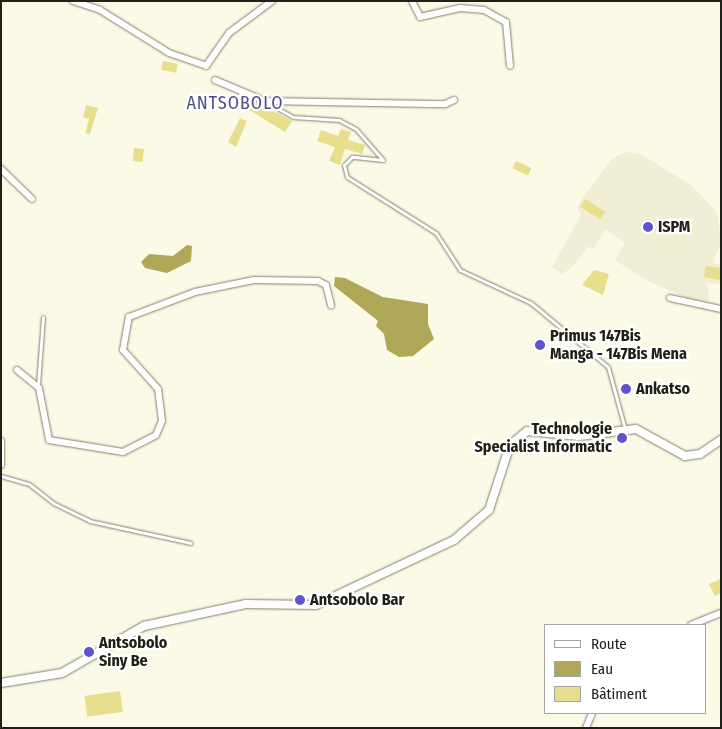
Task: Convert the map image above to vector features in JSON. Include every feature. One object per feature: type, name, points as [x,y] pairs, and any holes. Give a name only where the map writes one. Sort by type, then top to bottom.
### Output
[{"type":"street","points":[[73,1],[100,10],[169,53],[206,66],[229,33],[272,1]]},
{"type":"street","points":[[412,1],[420,17],[460,8],[484,10],[506,22],[510,66]]},
{"type":"street","points":[[215,80],[265,101],[445,104],[454,100]]},
{"type":"street","points":[[1,169],[32,198]]},
{"type":"street","points":[[17,370],[39,388],[49,440],[111,452],[135,449],[161,430],[162,421],[158,389],[123,350],[129,317],[194,292],[254,280],[318,281],[326,285],[331,305]]},
{"type":"street","points":[[670,298],[721,309]]},
{"type":"street","points":[[1,683],[62,673],[144,626],[246,604],[301,607],[323,602],[454,540],[479,520],[496,498],[510,445],[518,435],[537,429],[579,436],[625,429],[645,432],[685,456],[700,454],[721,440]]},
{"type":"street","points":[[1,441],[1,465]]},
{"type":"street","points":[[694,624],[721,613]]},
{"type":"street","points":[[586,728],[592,714]]},
{"type":"lane","points":[[265,101],[293,116],[339,120],[356,129],[383,160],[352,157],[344,165],[347,177],[436,233],[460,270],[531,303],[608,367],[625,429]]},
{"type":"lane","points":[[39,388],[43,318]]},
{"type":"lane","points":[[1,476],[29,484],[53,504],[90,521],[191,544]]},
{"type":"shaded area","name":"ISPM","points":[[625,152],[641,154],[692,186],[717,212],[721,242],[713,263],[721,265],[721,284],[707,283],[710,301],[691,300],[648,281],[615,260],[625,243],[606,229],[593,249],[589,246],[571,268],[562,274],[552,267],[581,215],[577,208],[583,197],[613,158]]},
{"type":"water","points":[[187,245],[192,246],[191,261],[167,273],[145,268],[141,262],[149,254],[173,256]]},
{"type":"water","points":[[335,277],[345,278],[383,297],[428,304],[428,324],[434,339],[413,356],[399,357],[387,350],[384,334],[376,326],[378,321],[334,286]]},
{"type":"building","points":[[163,61],[178,64],[176,73],[161,70]]},
{"type":"building","points":[[255,102],[292,121],[285,132],[249,110]]},
{"type":"building","points":[[86,105],[98,108],[90,134],[85,133],[89,119],[83,117]]},
{"type":"building","points":[[240,118],[247,121],[236,147],[228,142]]},
{"type":"building","points":[[341,129],[351,132],[348,140],[365,145],[362,154],[345,149],[340,165],[329,161],[335,147],[317,141],[321,130],[338,136]]},
{"type":"building","points":[[134,148],[144,149],[143,162],[133,161]]},
{"type":"building","points":[[516,161],[531,168],[528,175],[513,168]]},
{"type":"building","points":[[585,199],[605,212],[600,220],[580,207]]},
{"type":"building","points":[[706,266],[721,268],[721,280],[704,277]]},
{"type":"building","points":[[594,270],[609,274],[603,295],[582,285]]},
{"type":"building","points":[[721,579],[721,593],[715,596],[709,584]]},
{"type":"building","points":[[120,691],[123,712],[87,717],[84,696]]},
{"type":"place","name":"ISPM","points":[[648,227]]},
{"type":"place","name":"Primus 147Bis Manga - 147Bis Mena","points":[[540,345]]},
{"type":"place","name":"Ankatso","points":[[626,389]]},
{"type":"place","name":"Technologie Specialist Informatic","points":[[622,438]]},
{"type":"place","name":"Antsobolo Bar","points":[[300,600]]},
{"type":"place","name":"Antsobolo Siny Be","points":[[89,652]]},
{"type":"district","name":"ANTSOBOLO","points":[[235,103]]}]
